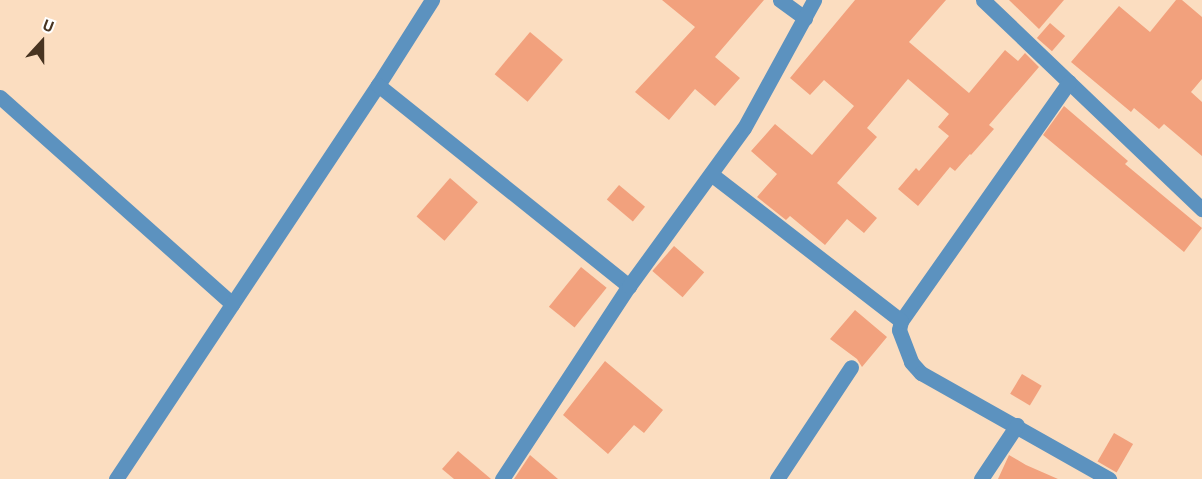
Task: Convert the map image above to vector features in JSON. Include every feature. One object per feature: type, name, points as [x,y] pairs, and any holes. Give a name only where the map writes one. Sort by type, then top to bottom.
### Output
[{"type":"street","points":[[116,479],[432,0]]},
{"type":"street","points":[[780,0],[805,18]]},
{"type":"street","points":[[502,479],[629,286],[758,108],[814,0]]},
{"type":"street","points":[[991,2],[1069,82],[1202,209]]},
{"type":"street","points":[[1069,82],[901,321],[899,330],[910,362],[921,373],[1017,425],[1109,479]]},
{"type":"street","points":[[378,84],[629,286]]},
{"type":"street","points":[[0,96],[232,304]]},
{"type":"street","points":[[711,174],[901,321]]},
{"type":"street","points":[[777,479],[851,367]]},
{"type":"street","points":[[981,479],[1017,425]]},
{"type":"building","points":[[662,0],[764,0],[715,57],[740,78],[715,106],[695,89],[669,120],[635,92],[695,27]]},
{"type":"building","points":[[855,0],[946,0],[909,42],[969,93],[1005,50],[1018,61],[1025,53],[1039,67],[989,125],[994,129],[955,171],[950,167],[918,206],[898,189],[916,168],[919,171],[949,136],[938,127],[949,114],[908,79],[867,128],[877,137],[837,183],[877,218],[864,233],[847,219],[825,245],[790,216],[786,220],[757,197],[777,174],[751,151],[775,124],[812,155],[854,106],[824,80],[810,95],[790,78]]},
{"type":"building","points":[[1009,0],[1064,0],[1039,29]]},
{"type":"building","points":[[1176,0],[1182,0],[1202,17],[1202,79],[1191,92],[1202,102],[1202,156],[1164,124],[1159,129],[1134,108],[1131,112],[1071,62],[1119,6],[1150,32]]},
{"type":"building","points":[[1050,23],[1065,36],[1052,51],[1037,38]]},
{"type":"building","points":[[530,32],[563,60],[528,102],[495,74]]},
{"type":"building","points":[[1064,106],[1128,161],[1125,164],[1202,228],[1184,252],[1043,135]]},
{"type":"building","points":[[450,178],[478,202],[444,241],[417,216]]},
{"type":"building","points":[[619,185],[645,207],[633,221],[607,200]]},
{"type":"building","points":[[674,246],[704,272],[683,297],[652,271]]},
{"type":"building","points":[[581,267],[607,288],[575,327],[549,307]]},
{"type":"building","points":[[855,310],[887,337],[862,367],[857,359],[830,339]]},
{"type":"building","points":[[605,361],[663,410],[644,433],[634,425],[608,454],[563,415]]},
{"type":"building","points":[[1022,374],[1042,386],[1030,406],[1010,394]]},
{"type":"building","points":[[1114,433],[1133,444],[1117,473],[1098,462]]},
{"type":"building","points":[[458,451],[491,479],[454,479],[442,469]]},
{"type":"building","points":[[530,455],[558,479],[514,479]]},
{"type":"building","points":[[1009,455],[1026,465],[1058,479],[998,479]]}]
